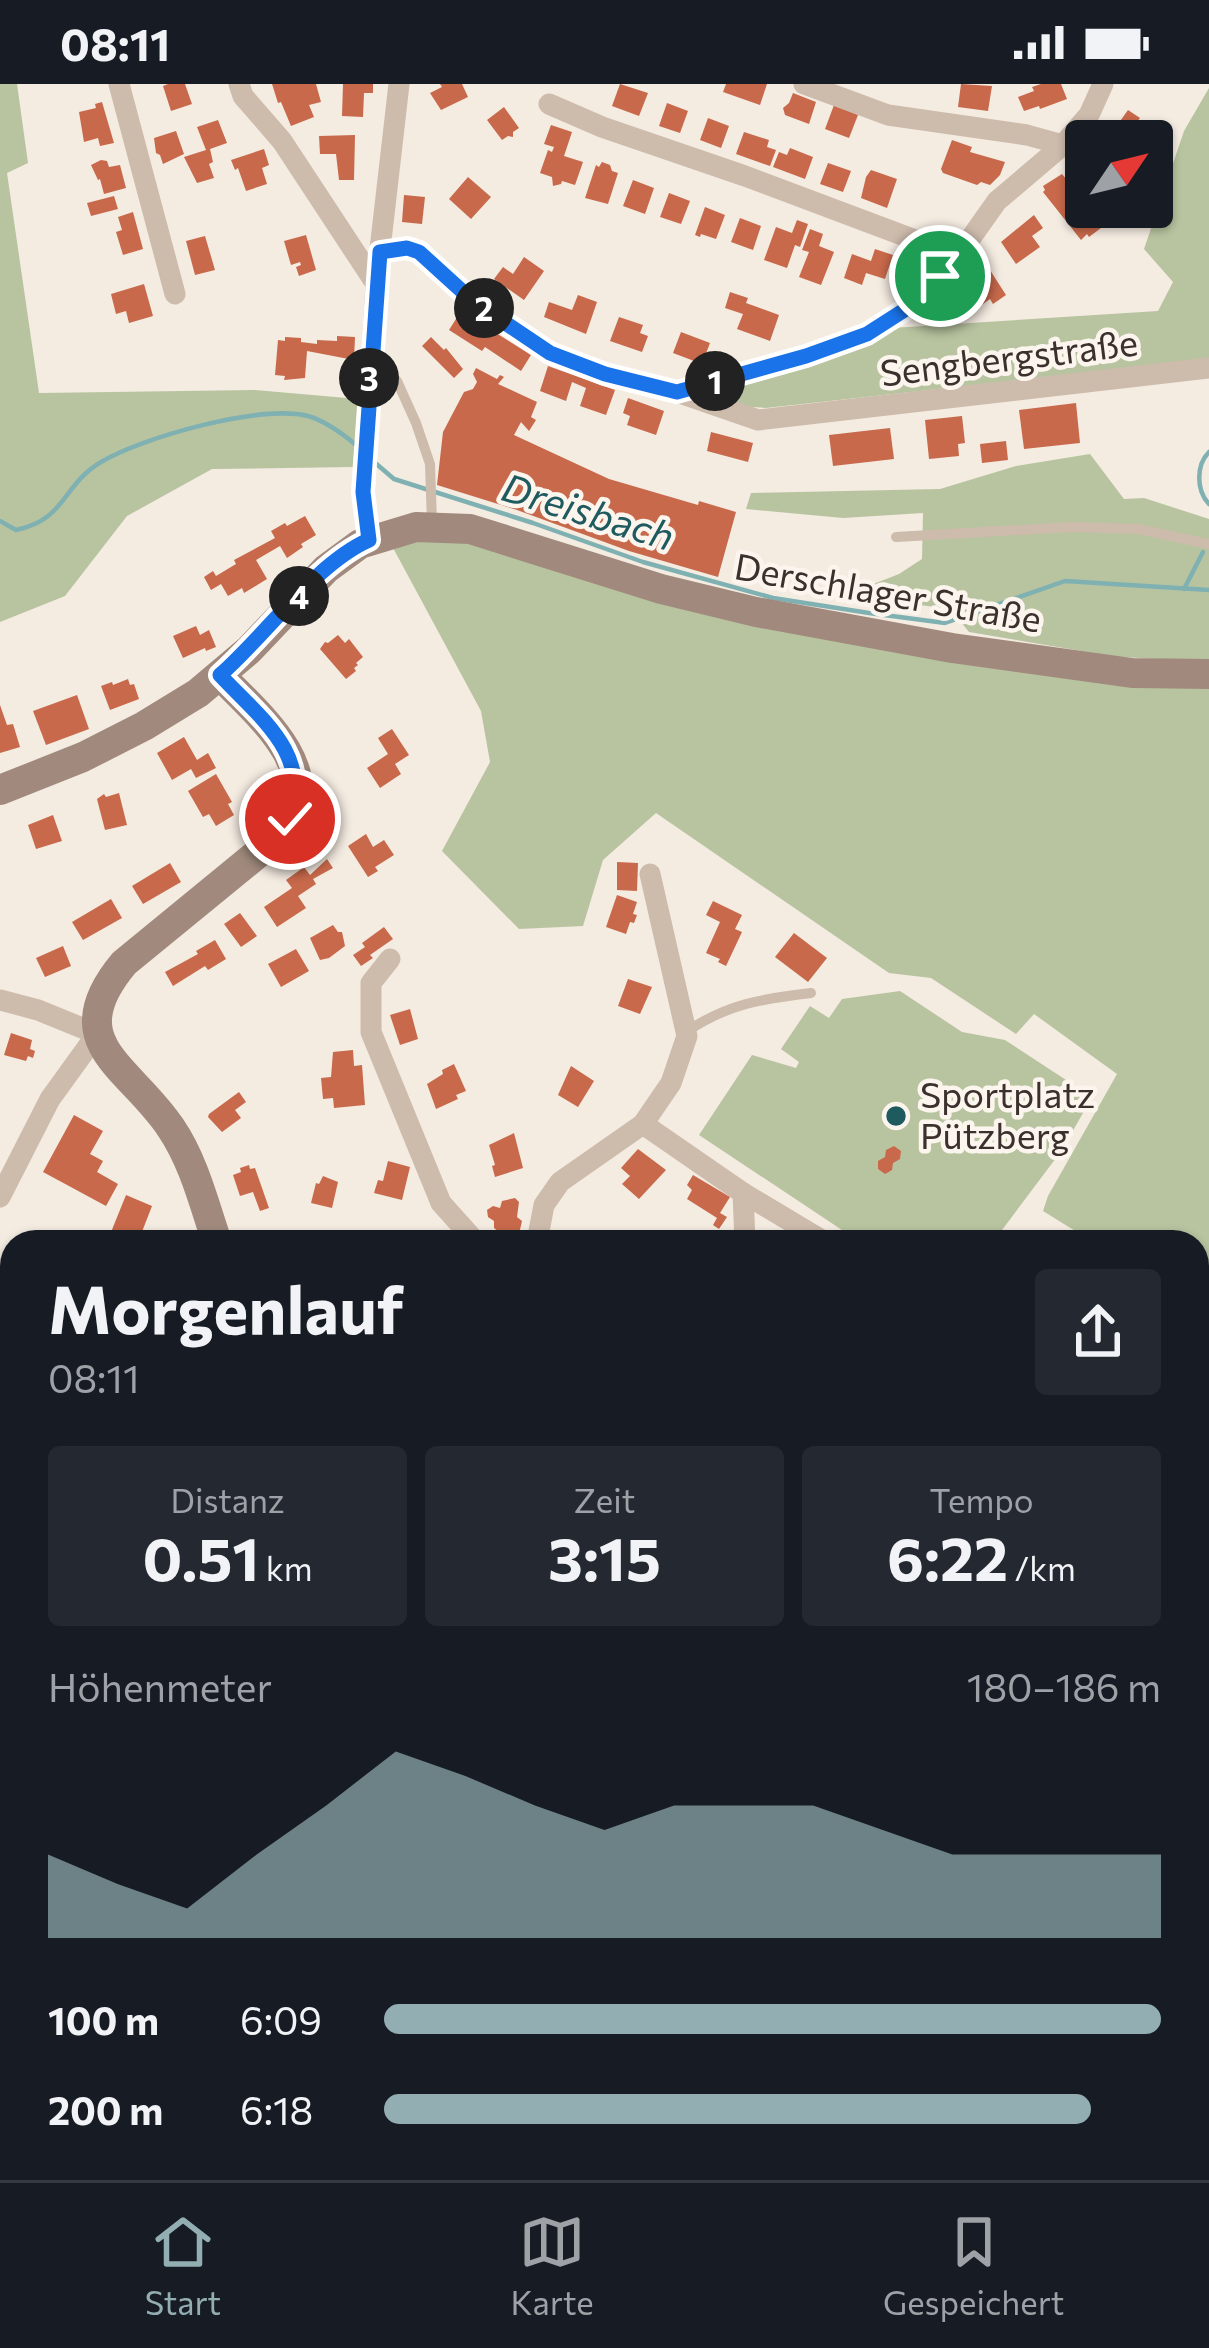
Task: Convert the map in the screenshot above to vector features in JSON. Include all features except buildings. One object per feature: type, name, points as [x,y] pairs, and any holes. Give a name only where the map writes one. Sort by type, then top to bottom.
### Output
[{"type":"main road","name":"Derschlager Straße","points":[[0,790],[82,757],[198,693],[249,650],[326,569],[369,540],[416,527],[431,514],[661,589],[756,612],[952,648],[1132,674],[1209,674]]},
{"type":"main road","points":[[214,1230],[191,1165],[171,1127],[105,1051],[97,1034],[97,1007],[106,984],[124,963],[273,841],[290,819],[297,797],[296,775],[287,753],[220,675]]},
{"type":"street","points":[[119,84],[175,294]]},
{"type":"street","points":[[239,84],[376,284]]},
{"type":"street","points":[[369,540],[363,504],[370,365],[399,84]]},
{"type":"street","points":[[804,84],[888,115],[1027,135],[1063,145]]},
{"type":"street","points":[[677,392],[867,334],[917,302],[997,201],[1063,145],[1089,115],[1103,84]]},
{"type":"street","points":[[549,104],[958,256]]},
{"type":"street","name":"Sengbergstraße","points":[[380,252],[407,248],[419,252],[474,302],[550,353],[758,420],[1209,368]]},
{"type":"street","points":[[538,1230],[544,1205],[560,1182],[643,1124],[671,1083],[686,1032],[650,874]]},
{"type":"street","points":[[390,959],[371,983],[371,1032],[441,1204],[465,1230]]},
{"type":"street","points":[[0,1000],[97,1034],[50,1100],[0,1197]]},
{"type":"street","points":[[643,1124],[805,1230]]},
{"type":"street","points":[[743,1193],[745,1230]]},
{"type":"lane","points":[[370,365],[386,370],[397,381],[430,464],[431,514]]},
{"type":"lane","points":[[896,537],[1094,528],[1138,529],[1209,544]]},
{"type":"lane","points":[[686,1032],[730,1007],[811,993]]},
{"type":"green space","points":[[0,84],[17,84],[28,163],[7,173],[39,393],[255,390],[358,399],[353,467],[212,469],[127,516],[65,596],[0,622]]},
{"type":"green space","points":[[1209,88],[1209,359],[766,408],[739,406],[712,395],[891,328],[1158,311],[1173,282],[1144,249],[1151,228],[1173,228],[1173,163],[1184,131]]},
{"type":"green space","points":[[1090,454],[1124,499],[1144,498],[1209,519],[1209,661],[1117,657],[969,632],[950,609],[845,595],[899,574],[922,559],[923,513],[843,518],[746,509],[751,493],[940,489],[1016,466]]},
{"type":"green space","points":[[431,536],[1209,685],[1209,1230],[1074,1230],[1043,1211],[1117,1074],[1034,1014],[1016,1034],[931,978],[889,973],[656,813],[603,860],[583,926],[519,929],[442,851],[490,762],[481,711],[392,546]]},
{"type":"green space","name":"Sportplatz Pützberg","points":[[900,991],[962,1032],[1005,1040],[1092,1097],[1062,1150],[1002,1230],[842,1230],[699,1135],[752,1055],[796,1068],[799,1062],[781,1049],[810,1006],[829,1018],[842,999]]},
{"type":"waterway","name":"Dreisbach","points":[[0,521],[16,530],[32,525],[55,510],[101,462],[203,425],[262,415],[308,416],[356,445]]},
{"type":"waterway","points":[[1209,452],[1199,478],[1209,504]]},
{"type":"waterway","name":"Dreisbach","points":[[373,461],[394,479],[643,562],[773,598],[869,613],[945,623],[1065,581],[1209,590]]},
{"type":"waterway","points":[[1184,589],[1203,552]]},
{"type":"place","name":"Sportplatz Pützberg","points":[[896,1116]]},
{"type":"route","points":[[290,819],[297,797],[296,775],[287,753],[220,675],[326,569],[369,540],[363,492],[380,252],[407,248],[419,252],[474,302],[550,353],[605,374],[677,392],[867,334],[917,302],[940,276]]}]
